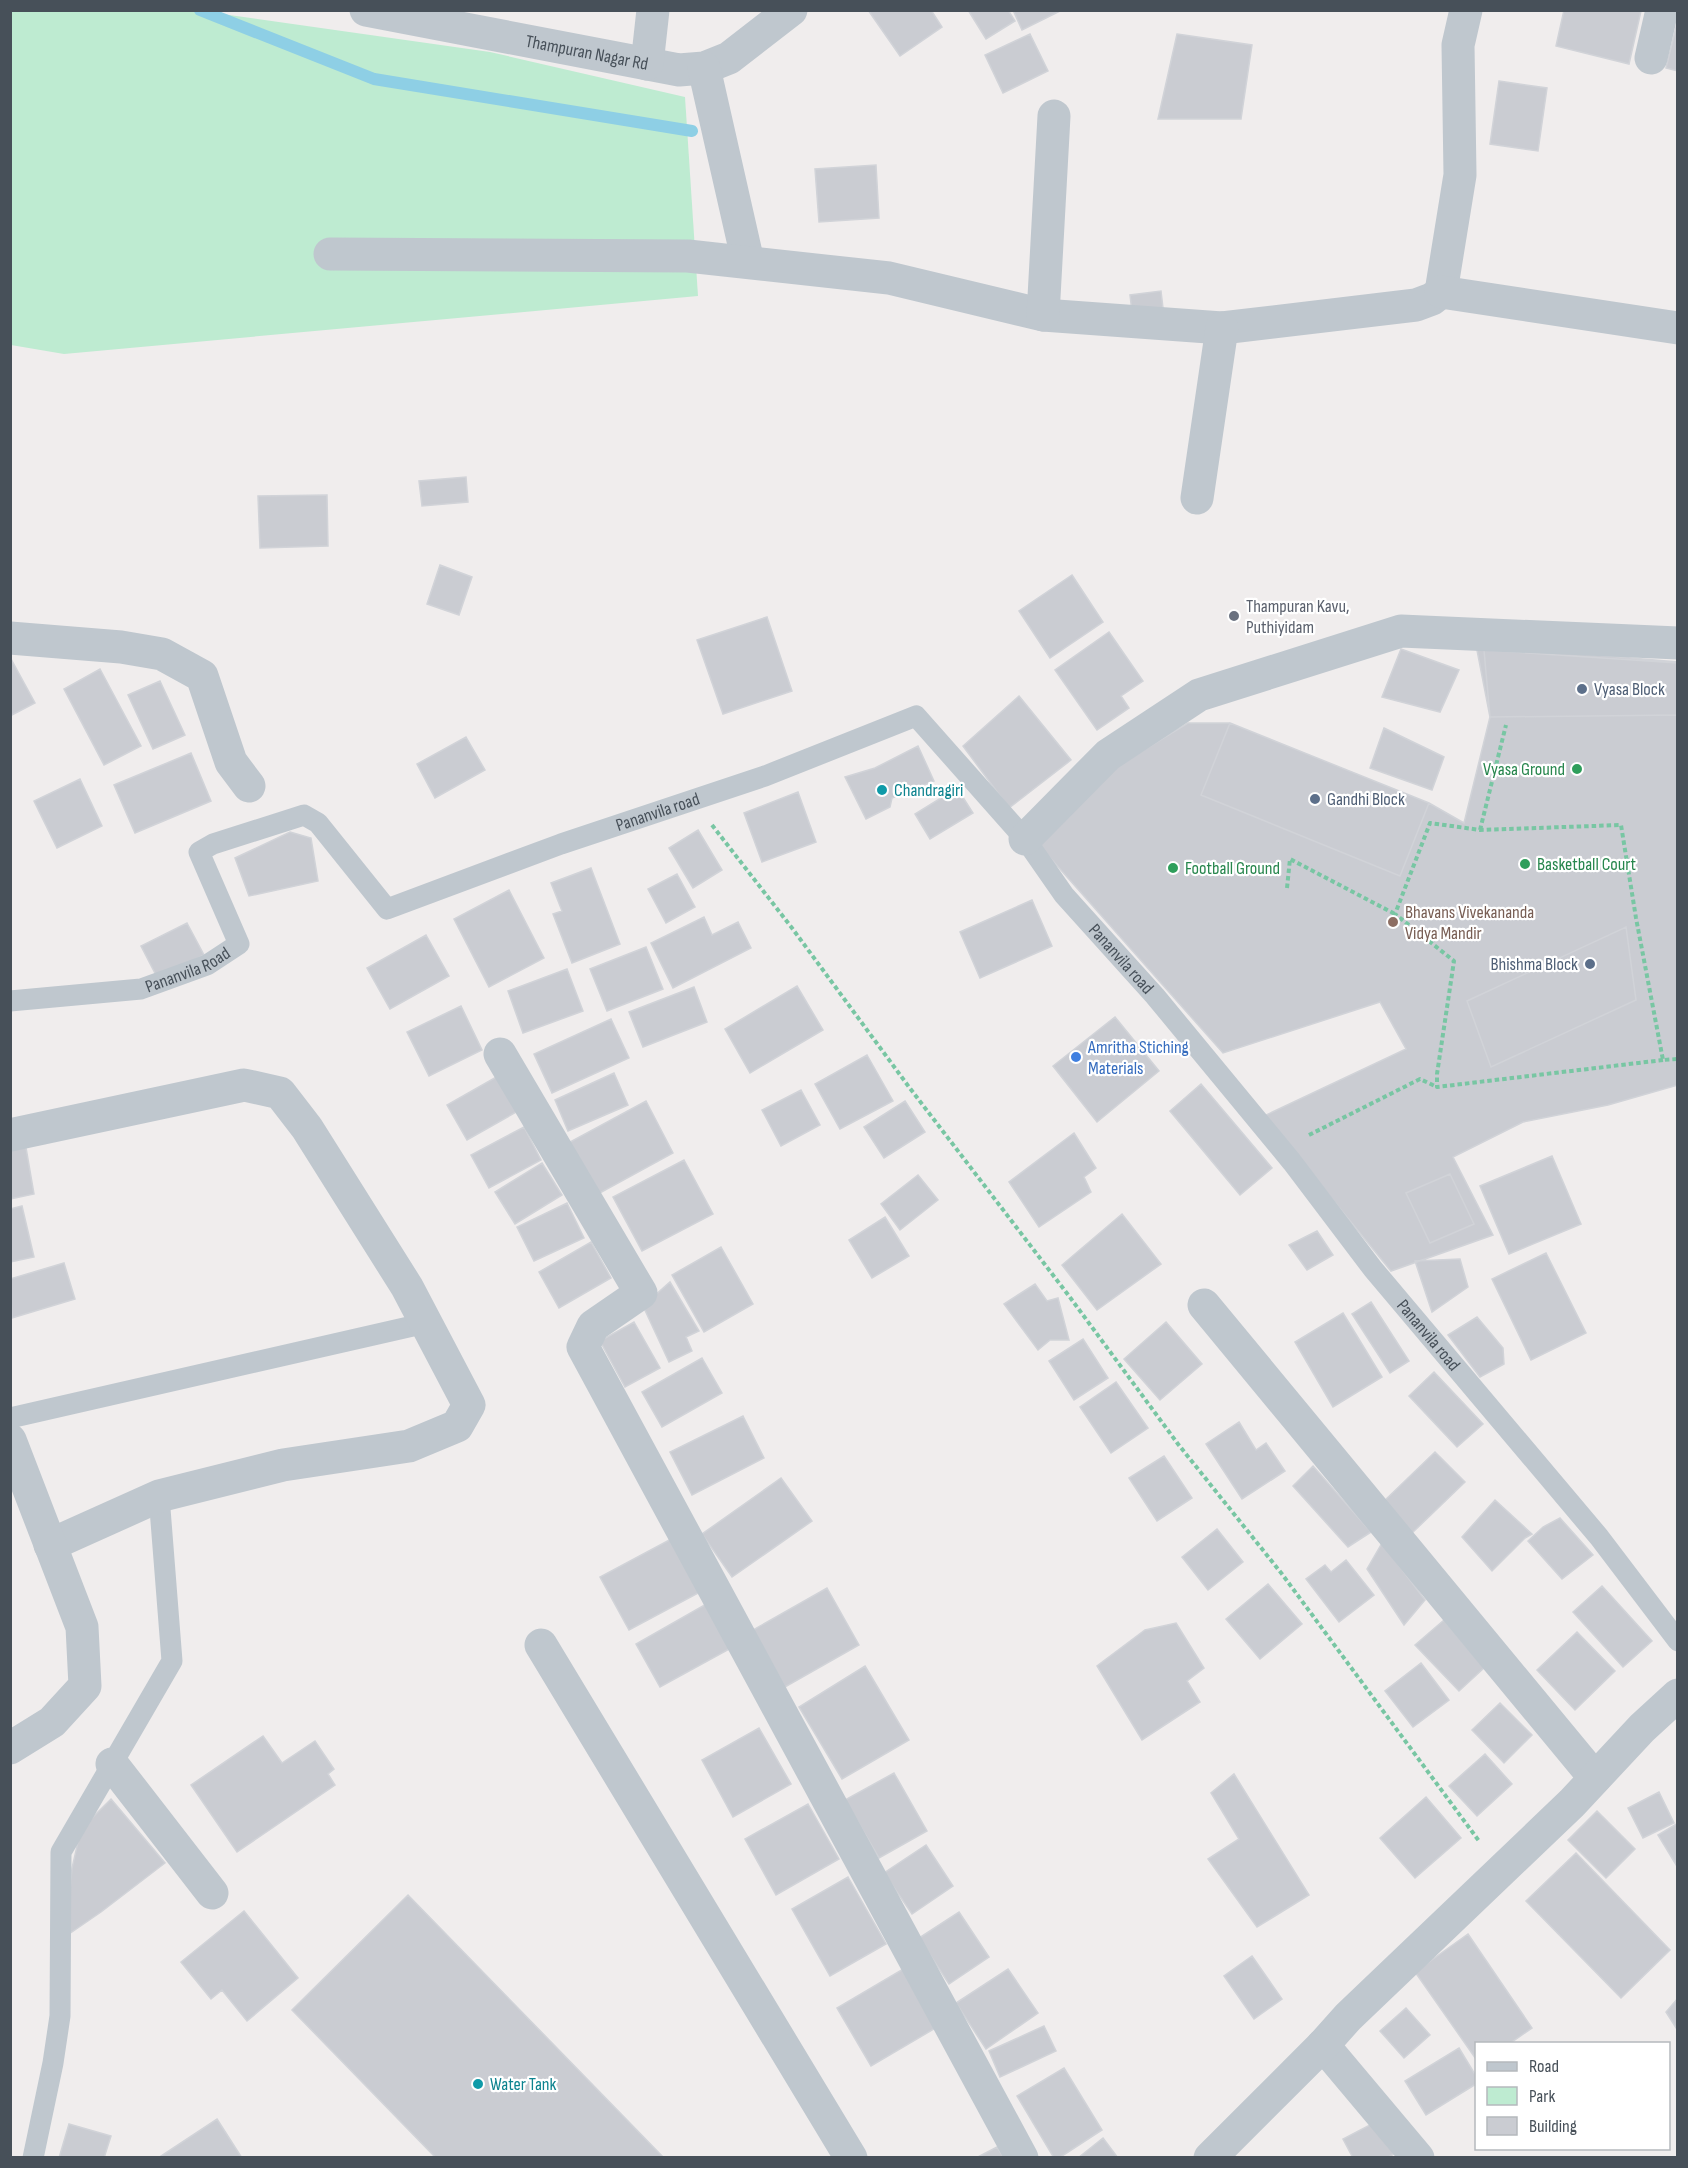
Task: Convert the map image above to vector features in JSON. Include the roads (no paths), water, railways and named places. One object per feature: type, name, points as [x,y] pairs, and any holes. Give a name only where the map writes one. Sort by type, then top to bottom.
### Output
[{"type":"street","name":"Thampuran Nagar Rd","points":[[366,10],[407,14],[679,70],[704,68],[729,58],[791,10]]},
{"type":"street","points":[[647,64],[653,10]]},
{"type":"street","points":[[330,254],[688,256],[889,278],[1043,315],[1222,328],[1416,305],[1432,299],[1441,292],[1460,174],[1458,45],[1466,10]]},
{"type":"street","points":[[1651,58],[1662,10]]},
{"type":"street","points":[[704,68],[748,262]]},
{"type":"street","points":[[1043,315],[1054,116]]},
{"type":"street","points":[[1441,292],[1677,327]]},
{"type":"street","points":[[1197,498],[1222,328]]},
{"type":"street","points":[[1025,839],[1108,754],[1199,695],[1401,631],[1677,643]]},
{"type":"street","points":[[10,638],[121,647],[162,654],[202,676],[231,762],[249,786]]},
{"type":"street","points":[[500,1054],[641,1293],[593,1326],[584,1347],[1022,2157]]},
{"type":"street","points":[[10,1135],[244,1085],[280,1093],[313,1138],[408,1287],[469,1405],[457,1426],[409,1446],[283,1465],[159,1496],[50,1545]]},
{"type":"street","points":[[1203,1305],[1595,1778]]},
{"type":"street","points":[[10,1440],[82,1627],[85,1686],[52,1722],[10,1748]]},
{"type":"street","points":[[541,1645],[851,2157]]},
{"type":"street","points":[[1210,2157],[1323,2045],[1348,2017],[1502,1870],[1595,1778],[1641,1728],[1677,1695]]},
{"type":"street","points":[[112,1764],[212,1893]]},
{"type":"street","points":[[1323,2045],[1418,2157]]},
{"type":"lane","name":"Pananvila road","points":[[387,909],[572,840],[765,776],[916,716],[1025,839],[1064,894],[1155,996],[1281,1149],[1381,1278],[1599,1537],[1677,1641]]},
{"type":"lane","name":"Pananvila Road","points":[[10,1001],[141,989],[207,965],[239,944],[199,852],[213,844],[304,815],[318,823],[387,909]]},
{"type":"lane","points":[[10,1418],[426,1323]]},
{"type":"lane","points":[[33,2157],[53,2063],[60,2016],[61,1852],[172,1661],[159,1496]]},
{"type":"waterway","points":[[200,10],[374,79],[692,131]]},
{"type":"place","name":"Thampuran Kavu, Puthiyidam","points":[[1234,616]]},
{"type":"place","name":"Vyasa Block","points":[[1582,689]]},
{"type":"place","name":"Vyasa Ground","points":[[1577,769]]},
{"type":"place","name":"Chandragiri","points":[[882,790]]},
{"type":"place","name":"Gandhi Block","points":[[1315,799]]},
{"type":"place","name":"Basketball Court","points":[[1525,864]]},
{"type":"place","name":"Football Ground","points":[[1173,868]]},
{"type":"place","name":"Bhavans Vivekananda Vidya Mandir","points":[[1393,922]]},
{"type":"place","name":"Bhishma Block","points":[[1590,964]]},
{"type":"place","name":"Amritha Stiching Materials","points":[[1076,1057]]},
{"type":"place","name":"Water Tank","points":[[478,2084]]}]
